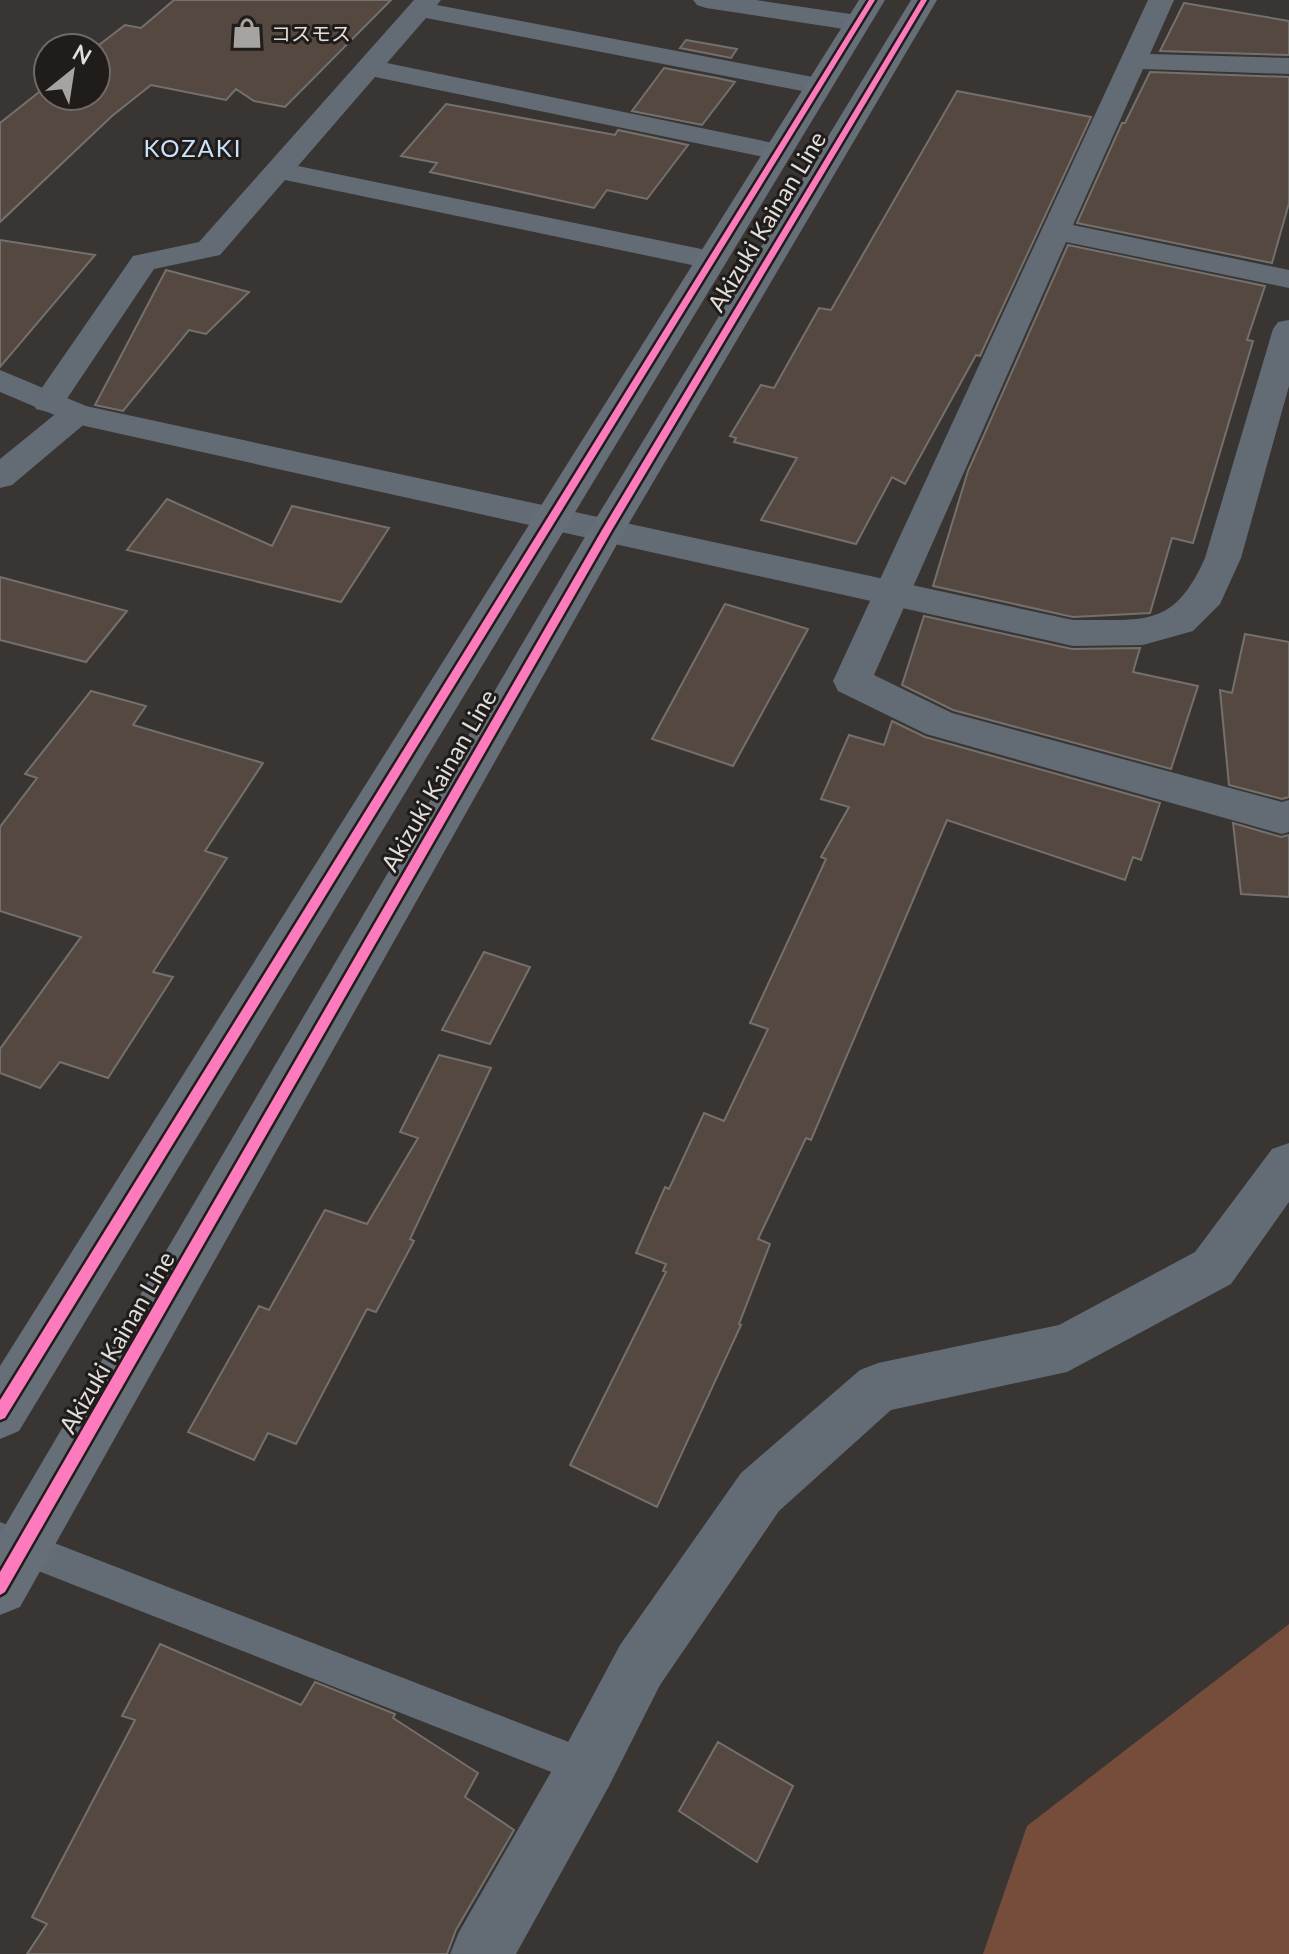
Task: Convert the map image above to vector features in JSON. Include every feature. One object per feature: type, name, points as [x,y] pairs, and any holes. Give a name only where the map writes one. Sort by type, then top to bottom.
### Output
[{"type":"main road","name":"Akizuki Kainan Line","points":[[0,1587],[11,1543],[607,530],[924,0]]},
{"type":"main road","name":"Akizuki Kainan Line","points":[[0,1413],[864,12]]},
{"type":"street","points":[[706,0],[864,12]]},
{"type":"street","points":[[1161,0],[852,681],[940,724],[1282,818],[1289,816]]},
{"type":"street","points":[[0,477],[62,408],[144,262],[209,249],[424,5],[818,86]]},
{"type":"street","points":[[1134,61],[1289,66]]},
{"type":"street","points":[[367,67],[778,152]]},
{"type":"street","points":[[277,170],[711,260]]},
{"type":"street","points":[[1057,231],[1289,279]]},
{"type":"street","points":[[0,380],[62,408],[894,594],[1073,633],[1143,632],[1180,622],[1207,595],[1279,400],[1289,329]]},
{"type":"street","points":[[481,1954],[587,1767],[640,1665],[760,1492],[878,1388],[1067,1348],[1213,1268],[1289,1164]]},
{"type":"lane","points":[[11,1543],[587,1767]]},
{"type":"shaded area","points":[[1289,1624],[1289,1954],[983,1954],[1027,1826]]},
{"type":"building","name":"コスモス","points":[[174,0],[391,0],[285,107],[254,101],[236,89],[226,100],[151,85],[112,116],[0,222],[0,123],[32,98],[32,112],[112,112],[112,35],[125,25],[141,28]]},
{"type":"building","points":[[1184,3],[1289,21],[1289,55],[1160,51]]},
{"type":"building","points":[[686,40],[737,49],[731,58],[680,48]]},
{"type":"building","points":[[664,68],[735,82],[702,125],[632,111]]},
{"type":"building","points":[[1150,72],[1289,77],[1289,203],[1272,263],[1077,223],[1122,123],[1125,123]]},
{"type":"building","points":[[957,91],[1091,117],[980,356],[976,355],[905,484],[892,477],[856,544],[761,520],[797,458],[734,442],[736,438],[730,436],[761,385],[774,388],[819,308],[831,310]]},
{"type":"building","points":[[446,104],[615,135],[618,130],[688,145],[647,199],[607,190],[594,208],[430,172],[437,163],[401,156]]},
{"type":"building","points":[[0,240],[95,255],[0,367]]},
{"type":"building","points":[[1068,245],[1265,286],[1247,340],[1253,341],[1193,543],[1172,538],[1150,613],[1073,617],[933,586],[968,471]]},
{"type":"building","points":[[166,270],[249,292],[206,334],[189,330],[123,411],[95,405]]},
{"type":"building","points":[[167,499],[272,546],[292,506],[389,528],[341,602],[127,550]]},
{"type":"building","points":[[0,577],[127,611],[86,662],[0,640]]},
{"type":"building","points":[[725,604],[808,629],[733,766],[652,739]]},
{"type":"building","points":[[924,616],[1072,649],[1140,648],[1133,672],[1198,686],[1171,769],[953,710],[902,685]]},
{"type":"building","points":[[1245,634],[1289,642],[1289,797],[1282,799],[1229,785],[1220,690],[1232,693]]},
{"type":"building","points":[[91,691],[146,706],[133,725],[263,763],[205,851],[227,858],[153,972],[173,977],[108,1078],[60,1062],[40,1088],[0,1073],[0,1049],[81,937],[0,911],[0,827],[37,778],[25,774]]},
{"type":"building","points":[[892,721],[925,737],[1160,803],[1141,860],[1133,857],[1125,880],[947,820],[811,1140],[806,1138],[758,1239],[770,1244],[741,1325],[657,1507],[570,1465],[666,1272],[663,1271],[666,1264],[636,1253],[665,1187],[669,1189],[704,1113],[724,1121],[768,1029],[750,1023],[826,859],[821,857],[849,807],[821,799],[849,735],[884,745]]},
{"type":"building","points":[[1233,823],[1281,837],[1289,835],[1289,897],[1241,894]]},
{"type":"building","points":[[484,952],[530,967],[490,1044],[442,1030]]},
{"type":"building","points":[[439,1055],[491,1068],[410,1239],[414,1241],[376,1312],[367,1309],[296,1444],[268,1433],[254,1460],[188,1432],[259,1306],[269,1310],[325,1210],[367,1224],[418,1138],[400,1132]]},
{"type":"building","points":[[160,1644],[301,1705],[315,1682],[395,1714],[393,1718],[478,1773],[465,1797],[514,1830],[456,1930],[447,1954],[27,1954],[47,1924],[32,1917],[135,1720],[122,1716]]},
{"type":"building","points":[[718,1742],[793,1786],[757,1862],[679,1811]]},
{"type":"cycle path","points":[[0,1413],[872,0]]},
{"type":"cycle path","points":[[0,1587],[607,530],[924,0]]},
{"type":"place","name":"コスモス","points":[[247,33]]},
{"type":"district","name":"KOZAKI","points":[[193,147]]}]
